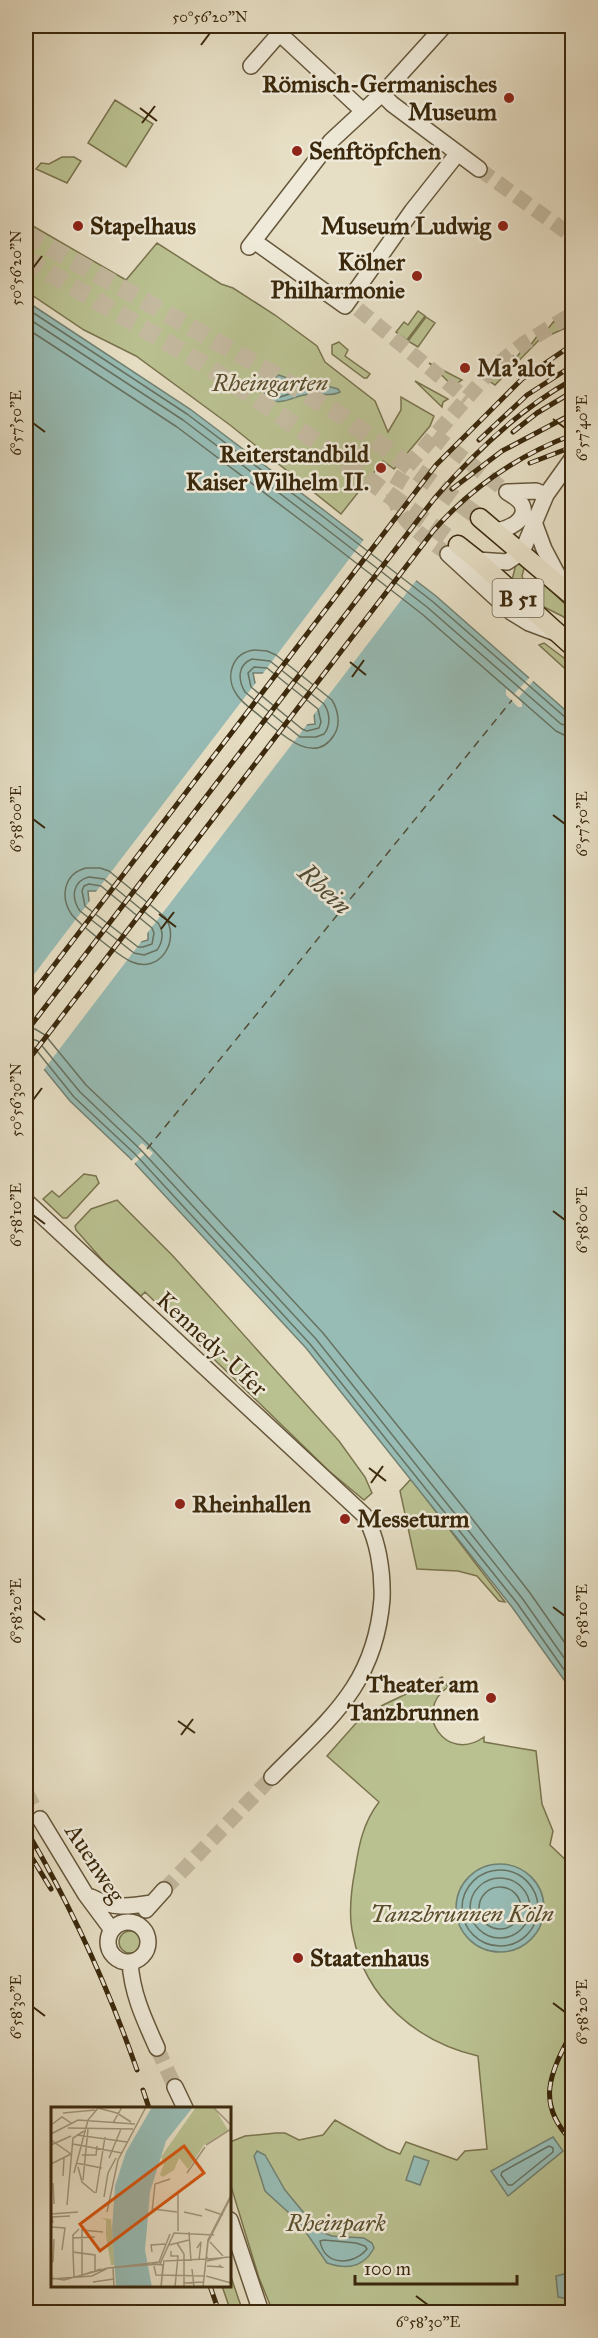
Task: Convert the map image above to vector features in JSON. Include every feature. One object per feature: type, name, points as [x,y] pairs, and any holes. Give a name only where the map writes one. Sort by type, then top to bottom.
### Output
[{"type":"main road","name":"B 51","points":[[480,518],[569,592]]},
{"type":"main road","name":"B 51","points":[[453,550],[477,560],[566,640]]},
{"type":"street","points":[[444,26],[386,90],[331,141],[251,244],[351,305],[412,211],[458,153]]},
{"type":"street","points":[[251,66],[282,29],[363,111]]},
{"type":"street","points":[[386,90],[386,98],[392,104],[479,169]]},
{"type":"street","points":[[477,560],[507,562],[522,552],[546,495],[571,459]]},
{"type":"street","points":[[497,531],[506,530],[514,525],[523,512],[522,505],[507,492],[536,491],[546,495]]},
{"type":"street","points":[[534,522],[544,549],[569,592]]},
{"type":"street","points":[[453,550],[511,612],[566,640]]},
{"type":"street","name":"Kennedy-Ufer","points":[[28,1209],[364,1515],[367,1521],[380,1561],[383,1581],[381,1611],[373,1650],[355,1688],[342,1707],[272,1777]]},
{"type":"street","name":"Auenweg","points":[[40,1819],[86,1895],[112,1930]]},
{"type":"street","points":[[137,1924],[152,1902],[164,1890]]},
{"type":"street","points":[[86,1895],[107,1906],[132,1906],[152,1902]]},
{"type":"street","points":[[123,1922],[137,1924],[146,1933],[148,1946],[145,1953],[130,1962],[118,1959],[110,1949],[108,1942],[112,1930],[123,1922]]},
{"type":"street","points":[[130,1962],[139,2010],[157,2048]]},
{"type":"street","points":[[175,2087],[184,2107]]},
{"type":"street","points":[[231,2223],[261,2313]]},
{"type":"green space","points":[[115,100],[153,124],[126,167],[88,143]]},
{"type":"green space","points":[[62,157],[74,157],[81,161],[67,183],[36,169],[41,163],[49,164]]},
{"type":"green space","name":"Rheingarten","points":[[26,222],[126,280],[157,243],[275,315],[317,346],[325,362],[375,401],[388,432],[401,410],[401,397],[434,416],[430,426],[394,469],[383,461],[341,514],[230,425],[136,356],[84,330],[26,291]]},
{"type":"green space","points":[[418,311],[425,316],[407,340],[396,332],[404,322],[408,325]]},
{"type":"green space","points":[[572,311],[572,325],[539,340],[495,385],[485,378],[495,378],[513,356],[516,358],[527,344],[530,346],[540,332],[544,334],[554,321],[562,326]]},
{"type":"green space","points":[[426,317],[435,323],[418,347],[408,341]]},
{"type":"green space","points":[[339,342],[348,350],[345,356],[370,374],[367,378],[332,354],[332,345]]},
{"type":"green space","points":[[429,363],[462,380],[456,384],[456,389]]},
{"type":"green space","points":[[415,381],[448,399],[443,402],[442,407]]},
{"type":"green space","points":[[521,562],[525,565],[522,576],[526,586],[522,589],[524,592],[512,580],[516,564]]},
{"type":"green space","points":[[534,574],[572,611],[572,624],[540,605],[542,595]]},
{"type":"green space","points":[[544,643],[572,664],[572,675],[539,645]]},
{"type":"green space","points":[[84,1174],[96,1176],[99,1183],[67,1218],[63,1218],[43,1199],[52,1191],[59,1197]]},
{"type":"green space","points":[[117,1200],[173,1256],[339,1441],[365,1477],[372,1493],[364,1500],[329,1471],[145,1292],[141,1296],[105,1263],[76,1230],[75,1226],[91,1209]]},
{"type":"green space","points":[[411,1479],[505,1602],[499,1601],[477,1576],[458,1571],[417,1569],[400,1491]]},
{"type":"green space","points":[[442,1677],[448,1687],[437,1698],[433,1710],[433,1721],[438,1732],[447,1740],[458,1744],[470,1744],[484,1737],[484,1742],[536,1751],[542,1804],[553,1831],[550,1845],[572,1866],[572,2312],[273,2312],[259,2278],[231,2186],[231,2142],[245,2136],[276,2133],[285,2133],[299,2140],[323,2135],[335,2120],[400,2154],[406,2142],[457,2160],[465,2151],[487,2149],[478,2056],[434,2040],[397,2014],[369,1979],[359,1958],[353,1935],[351,1902],[358,1851],[362,1834],[379,1802],[327,1756],[357,1722],[383,1705]]},
{"type":"green space","points":[[130,1931],[138,1934],[141,1942],[138,1950],[130,1953],[122,1950],[119,1942],[122,1934]]},
{"type":"green space","points":[[231,2277],[243,2312],[231,2312],[222,2287],[231,2287]]},
{"type":"water","name":"Rhein","points":[[26,301],[190,409],[325,511],[436,596],[572,716],[572,1691],[512,1607],[306,1348],[130,1158],[70,1101],[26,1047]],"holes":[[[253,673],[263,673],[314,714],[315,724],[306,725],[255,683]],[[88,891],[97,891],[148,932],[148,940],[141,942],[89,901]]]},
{"type":"water","points":[[279,375],[300,383],[316,383],[338,389],[340,392],[329,395],[310,394],[271,401],[262,390],[267,383]]},
{"type":"water","points":[[500,1864],[517,1868],[531,1877],[540,1891],[544,1908],[540,1925],[531,1939],[517,1948],[500,1952],[483,1948],[469,1939],[460,1925],[456,1908],[460,1891],[469,1877],[483,1868]]},
{"type":"water","points":[[553,2137],[563,2151],[508,2196],[491,2171]]},
{"type":"water","points":[[257,2151],[265,2155],[285,2190],[319,2231],[332,2236],[364,2238],[372,2243],[374,2248],[370,2254],[354,2265],[341,2266],[327,2263],[299,2222],[265,2191],[254,2156]]},
{"type":"water","points":[[414,2156],[429,2161],[420,2185],[406,2180]]},
{"type":"water","points":[[572,2272],[572,2300],[558,2297],[556,2276]]},
{"type":"pier","points":[[365,538],[418,578],[312,717],[261,676]]},
{"type":"pier","points":[[531,676],[535,679],[518,698],[522,707],[518,707],[506,695],[506,689],[514,694]]},
{"type":"pier","points":[[258,680],[309,722],[145,936],[95,893]]},
{"type":"pier","points":[[92,898],[144,938],[42,1072],[26,1052],[26,985]]},
{"type":"pier","points":[[142,1143],[153,1153],[149,1158],[145,1154],[133,1165],[130,1162],[142,1151],[138,1147]]},
{"type":"ferry route","points":[[147,1149],[512,700]]},
{"type":"tunnel","points":[[479,169],[572,236]]},
{"type":"tunnel","points":[[26,234],[272,373],[342,416],[480,518]]},
{"type":"tunnel","points":[[26,259],[202,363],[277,413],[458,545]]},
{"type":"tunnel","points":[[358,309],[467,399]]},
{"type":"tunnel","points":[[448,554],[421,535],[405,519],[399,511],[393,491],[408,466],[493,368],[523,344],[572,314]]},
{"type":"tunnel","points":[[434,435],[507,492]]},
{"type":"tunnel","points":[[164,1890],[272,1777]]},
{"type":"tunnel","points":[[26,1792],[40,1819]]},
{"type":"tunnel","points":[[157,2048],[175,2087]]},
{"type":"railway","points":[[26,1002],[436,465],[522,379],[572,345]]},
{"type":"railway","points":[[479,440],[527,395],[572,366]]},
{"type":"railway","points":[[26,1032],[434,499],[498,433],[534,404],[572,380]]},
{"type":"railway","points":[[513,432],[537,413],[572,392]]},
{"type":"railway","points":[[452,489],[502,451],[572,414]]},
{"type":"railway","points":[[26,1063],[434,530],[464,500],[497,474],[533,452],[572,435]]},
{"type":"railway","points":[[530,463],[572,447]]},
{"type":"railway","points":[[28,1833],[60,1890],[88,1948],[137,2070]]},
{"type":"railway","points":[[26,1848],[51,1889]]},
{"type":"railway","points":[[572,2032],[558,2061],[550,2088],[553,2114],[572,2141]]},
{"type":"railway","points":[[143,2090],[149,2107]]},
{"type":"railway","points":[[210,2287],[219,2312]]},
{"type":"place","name":"Römisch-Germanisches Museum","points":[[509,98]]},
{"type":"place","name":"Senftöpfchen","points":[[297,151]]},
{"type":"place","name":"Stapelhaus","points":[[78,226]]},
{"type":"place","name":"Museum Ludwig","points":[[503,226]]},
{"type":"place","name":"Kölner Philharmonie","points":[[417,276]]},
{"type":"place","name":"Ma'alot","points":[[465,368]]},
{"type":"place","name":"Reiterstandbild Kaiser Wilhelm II.","points":[[381,468]]},
{"type":"place","name":"Rheinhallen","points":[[180,1504]]},
{"type":"place","name":"Messeturm","points":[[345,1519]]},
{"type":"place","name":"Theater am Tanzbrunnen","points":[[491,1698]]},
{"type":"place","name":"Staatenhaus","points":[[298,1958]]},
{"type":"park label","name":"Tanzbrunnen Köln","points":[[462,1914]]},
{"type":"park label","name":"Rheinpark","points":[[336,2223]]}]
